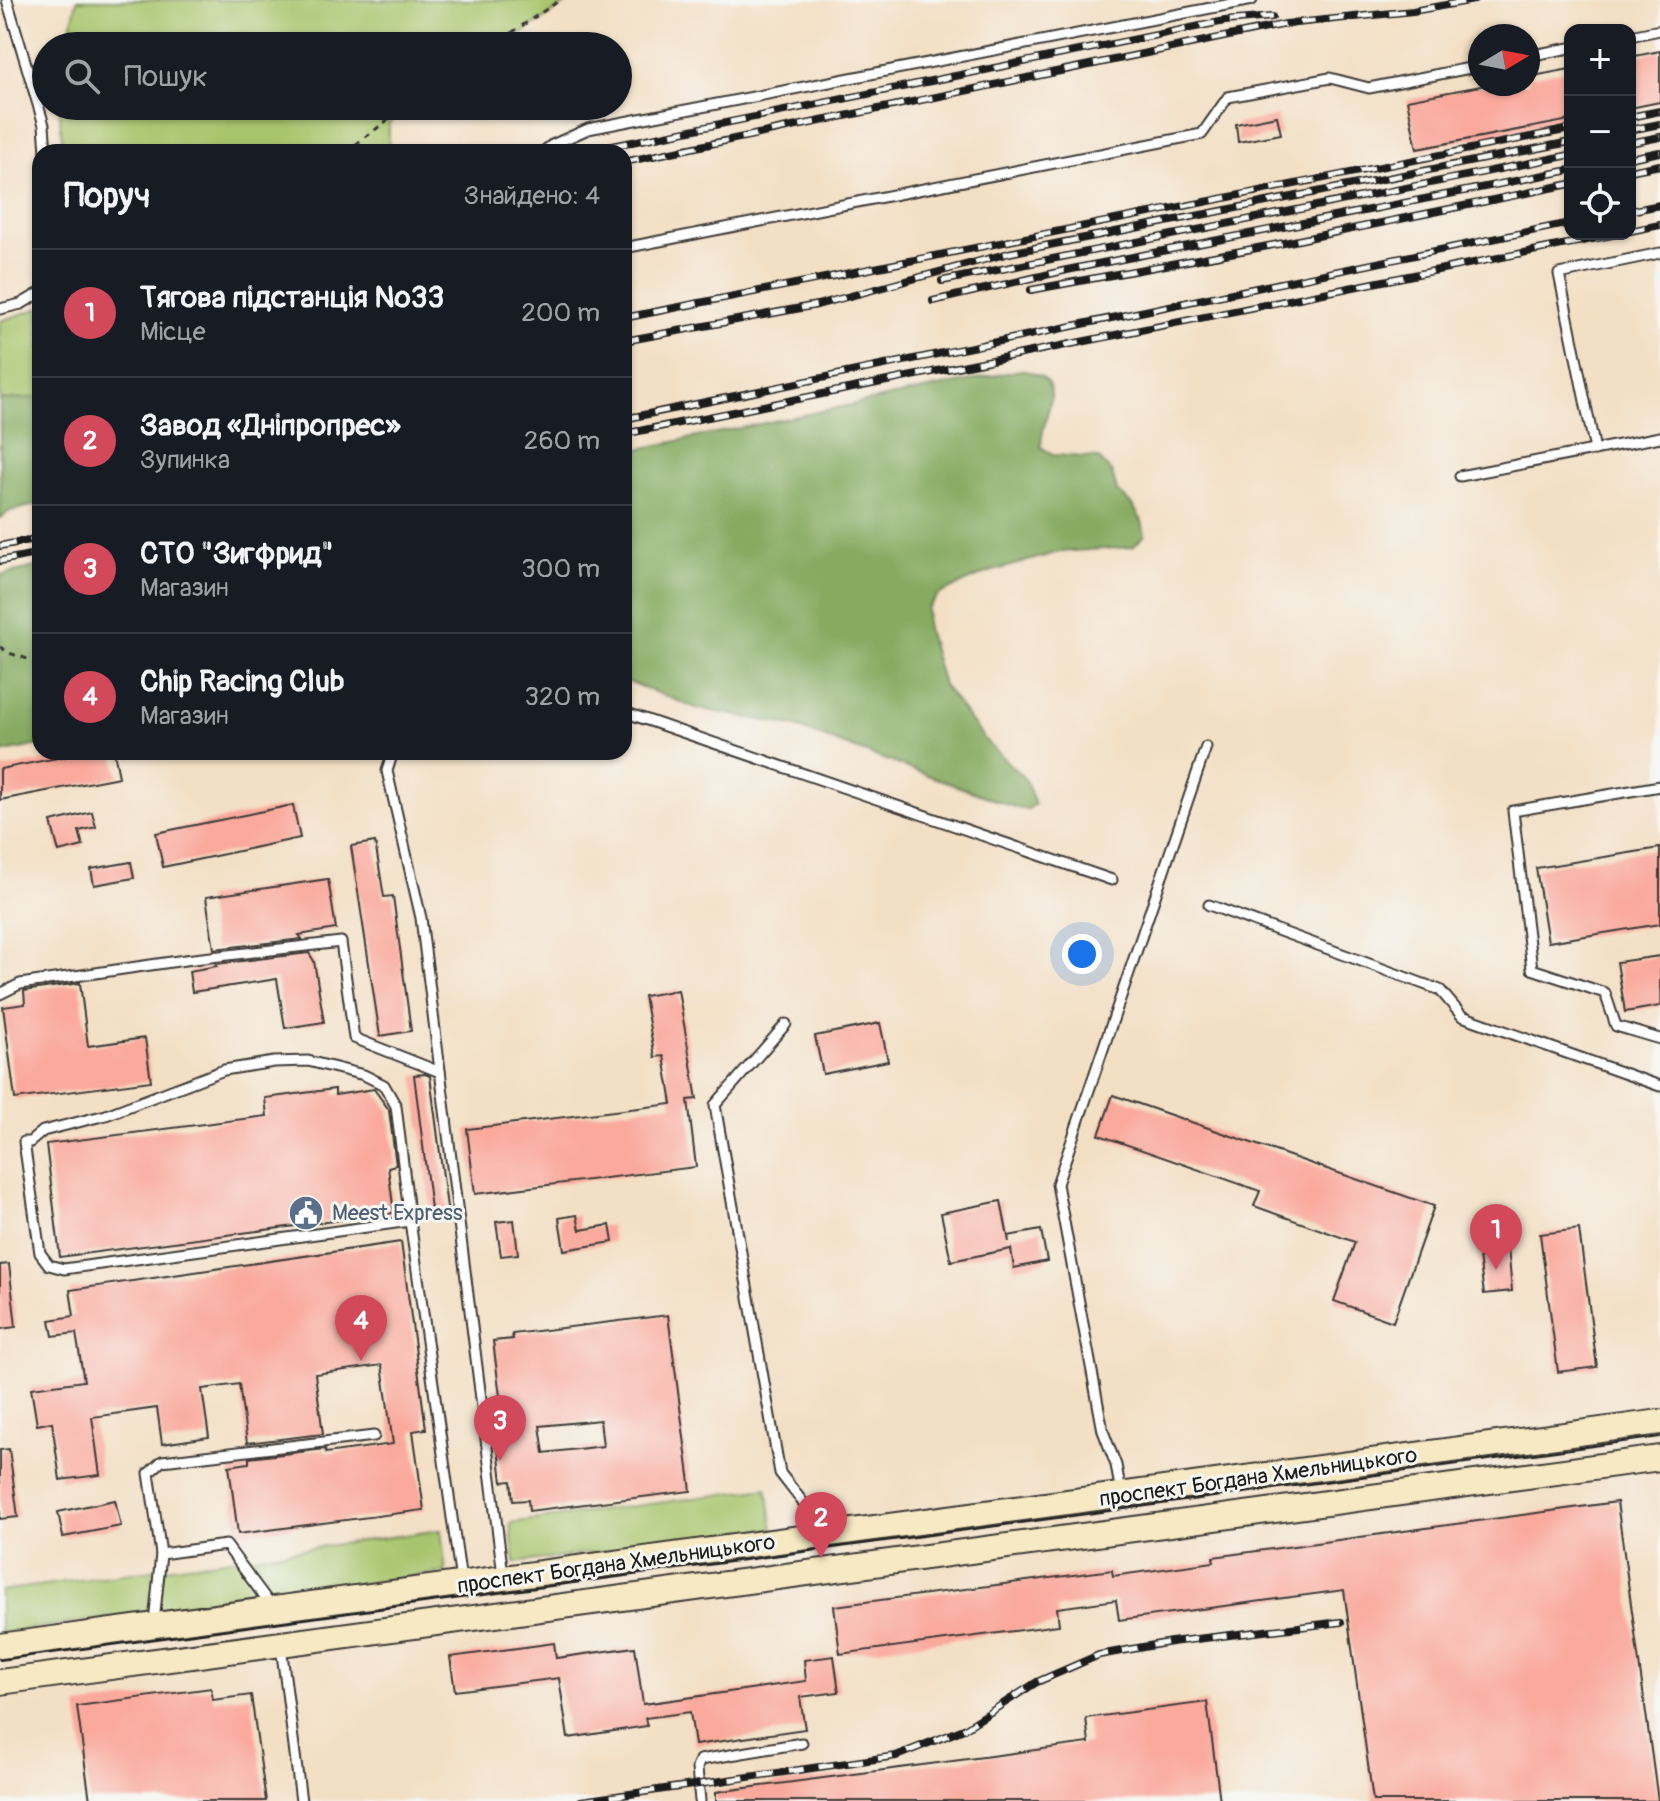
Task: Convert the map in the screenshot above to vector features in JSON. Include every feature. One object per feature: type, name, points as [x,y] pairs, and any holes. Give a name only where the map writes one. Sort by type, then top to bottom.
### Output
[{"type":"main road","name":"проспект Богдана Хмельницького","points":[[0,1646],[1660,1422]]},
{"type":"main road","name":"проспект Богдана Хмельницького","points":[[0,1682],[1660,1458]]},
{"type":"lane","points":[[7,0],[32,84]]},
{"type":"lane","points":[[554,144],[588,129],[1252,0]]},
{"type":"lane","points":[[1636,35],[1660,30]]},
{"type":"lane","points":[[1540,54],[1564,49]]},
{"type":"lane","points":[[632,246],[1202,134],[1228,97],[1330,78],[1369,88],[1468,68]]},
{"type":"lane","points":[[43,120],[45,144]]},
{"type":"lane","points":[[1595,450],[1559,274],[1660,253]]},
{"type":"lane","points":[[0,309],[32,298]]},
{"type":"lane","points":[[1460,476],[1660,437]]},
{"type":"lane","points":[[632,715],[1112,880]]},
{"type":"lane","points":[[1122,1496],[1116,1465],[1103,1431],[1057,1184],[1206,747]]},
{"type":"lane","points":[[390,760],[387,771],[421,918],[503,1578]]},
{"type":"lane","points":[[1660,786],[1513,811],[1532,969],[1605,993],[1616,1026],[1660,1039]]},
{"type":"lane","points":[[1209,905],[1440,990],[1462,1016],[1660,1086]]},
{"type":"lane","points":[[0,994],[20,984],[341,942],[354,1038],[440,1072]]},
{"type":"lane","points":[[786,1024],[715,1105],[780,1473],[829,1535]]},
{"type":"lane","points":[[410,1221],[64,1269],[49,1265],[40,1253],[24,1142],[30,1142],[43,1131],[106,1115],[224,1070],[274,1062],[308,1061],[364,1075],[384,1085],[396,1106],[462,1584]]},
{"type":"lane","points":[[154,1626],[161,1554],[149,1473],[162,1461],[374,1436]]},
{"type":"lane","points":[[161,1554],[226,1545],[275,1610]]},
{"type":"lane","points":[[281,1644],[301,1801]]},
{"type":"lane","points":[[700,1801],[697,1768],[700,1760],[802,1743]]},
{"type":"path","points":[[513,32],[560,0]]},
{"type":"path","points":[[356,144],[388,120]]},
{"type":"path","points":[[0,647],[32,660]]},
{"type":"green space","points":[[77,0],[572,0],[524,32],[70,32]]},
{"type":"green space","points":[[60,120],[393,120],[389,123],[389,144],[62,144]]},
{"type":"green space","points":[[32,311],[32,407],[0,412],[0,321]]},
{"type":"green space","points":[[1020,370],[1036,374],[1046,381],[1051,398],[1041,447],[1054,455],[1098,458],[1112,473],[1117,491],[1133,506],[1142,521],[1145,535],[1133,547],[1059,552],[986,573],[939,594],[927,608],[926,625],[943,685],[986,741],[1025,779],[1035,804],[1028,809],[1017,808],[793,726],[696,708],[632,683],[632,450]]},
{"type":"green space","points":[[32,398],[32,506],[10,511],[0,518],[0,400]]},
{"type":"green space","points":[[32,568],[32,747],[0,753],[0,575]]},
{"type":"green space","points":[[767,1488],[773,1529],[515,1563],[510,1523]]},
{"type":"green space","points":[[441,1530],[446,1572],[0,1633],[0,1591]]},
{"type":"building","points":[[1660,51],[1660,102],[1636,107],[1636,56]]},
{"type":"building","points":[[1564,70],[1564,121],[1417,149],[1407,100],[1468,88],[1468,96],[1540,96],[1540,75]]},
{"type":"building","points":[[1277,116],[1281,134],[1238,142],[1236,124]]},
{"type":"building","points":[[47,760],[116,760],[119,777],[0,800],[0,769]]},
{"type":"building","points":[[293,805],[300,838],[163,867],[156,833]]},
{"type":"building","points":[[92,812],[96,827],[79,831],[83,846],[59,852],[51,822]]},
{"type":"building","points":[[375,842],[384,897],[393,896],[411,1031],[380,1036],[351,846]]},
{"type":"building","points":[[1660,848],[1660,924],[1548,942],[1536,868]]},
{"type":"building","points":[[131,862],[134,878],[94,885],[91,869]]},
{"type":"building","points":[[328,879],[336,929],[299,935],[302,939],[214,949],[206,897]]},
{"type":"building","points":[[309,953],[314,961],[324,1022],[285,1028],[277,979],[192,992],[189,971],[216,964]]},
{"type":"building","points":[[1660,956],[1660,1006],[1625,1012],[1617,962]]},
{"type":"building","points":[[80,983],[88,1046],[145,1038],[151,1081],[15,1099],[3,1007],[25,1004],[24,991]]},
{"type":"building","points":[[678,990],[697,1099],[688,1100],[696,1167],[475,1194],[467,1129],[672,1104],[664,1056],[655,1057],[644,996]]},
{"type":"building","points":[[880,1023],[888,1061],[823,1074],[815,1036]]},
{"type":"building","points":[[414,1075],[430,1076],[448,1215],[432,1217]]},
{"type":"building","points":[[335,1089],[335,1095],[374,1089],[389,1110],[396,1165],[388,1167],[394,1213],[60,1257],[46,1144],[267,1116],[265,1098]]},
{"type":"building","points":[[1113,1095],[1434,1206],[1393,1322],[1334,1301],[1355,1242],[1254,1206],[1260,1191],[1099,1135]]},
{"type":"building","points":[[1001,1201],[1009,1242],[1008,1236],[1041,1230],[1047,1261],[1014,1268],[1011,1249],[951,1261],[941,1213]]},
{"type":"building","points":[[577,1215],[580,1230],[610,1225],[613,1242],[564,1250],[559,1218]]},
{"type":"building","points":[[514,1220],[518,1254],[501,1256],[496,1222]]},
{"type":"building","points":[[1579,1229],[1597,1367],[1558,1372],[1540,1234]]},
{"type":"building","points":[[401,1242],[426,1429],[413,1431],[424,1510],[238,1534],[229,1466],[249,1463],[249,1458],[325,1449],[326,1453],[393,1444],[382,1365],[315,1374],[323,1434],[247,1443],[239,1384],[202,1389],[209,1437],[162,1444],[157,1408],[92,1417],[100,1475],[60,1480],[52,1422],[37,1425],[31,1388],[84,1381],[76,1333],[53,1336],[50,1320],[74,1316],[70,1290]]},
{"type":"building","points":[[1508,1246],[1512,1291],[1484,1294],[1478,1249]]},
{"type":"building","points":[[9,1264],[16,1327],[0,1329],[0,1265]]},
{"type":"building","points":[[668,1315],[691,1491],[529,1511],[528,1500],[513,1501],[511,1481],[502,1482],[497,1438],[505,1436],[493,1341],[513,1339],[512,1334]],"holes":[[[600,1420],[603,1446],[544,1453],[540,1426]]]},
{"type":"building","points":[[9,1449],[18,1517],[0,1519],[0,1450]]},
{"type":"building","points":[[115,1500],[121,1526],[63,1537],[58,1512]]},
{"type":"building","points":[[1617,1502],[1658,1801],[1373,1801],[1344,1590],[1119,1620],[1116,1600],[1057,1608],[1059,1625],[840,1654],[834,1606],[1112,1570],[1113,1576],[1214,1562],[1213,1557]]},
{"type":"building","points":[[554,1643],[556,1658],[635,1647],[643,1704],[806,1681],[804,1660],[834,1656],[839,1692],[800,1697],[805,1729],[695,1745],[690,1712],[645,1718],[647,1726],[568,1738],[559,1678],[455,1691],[450,1657]]},
{"type":"building","points":[[211,1688],[213,1700],[251,1695],[266,1801],[90,1801],[77,1706]]},
{"type":"building","points":[[1207,1702],[1220,1801],[716,1801],[716,1792],[1089,1743],[1086,1718]]},
{"type":"tram line","points":[[0,1660],[1660,1437]]},
{"type":"railway","points":[[632,160],[1286,24],[1413,11],[1474,0]]},
{"type":"railway","points":[[622,144],[1225,21],[1272,17]]},
{"type":"railway","points":[[1636,116],[1660,111]]},
{"type":"railway","points":[[1636,129],[1660,124]]},
{"type":"railway","points":[[632,316],[1564,130]]},
{"type":"railway","points":[[1636,142],[1660,137]]},
{"type":"railway","points":[[632,340],[817,305],[1009,253],[1564,143]]},
{"type":"railway","points":[[1636,157],[1660,152]]},
{"type":"railway","points":[[942,281],[1564,156]]},
{"type":"railway","points":[[1636,170],[1660,165]]},
{"type":"railway","points":[[933,301],[1067,270],[1564,171]]},
{"type":"railway","points":[[1031,290],[1284,243],[1564,185]]},
{"type":"railway","points":[[1636,210],[1660,205]]},
{"type":"railway","points":[[632,417],[1564,224]]},
{"type":"railway","points":[[1636,230],[1660,225]]},
{"type":"railway","points":[[632,432],[1587,240]]},
{"type":"railway","points":[[0,546],[32,540]]},
{"type":"railway","points":[[0,561],[32,555]]},
{"type":"railway","points":[[581,1801],[896,1756],[964,1729],[1037,1682],[1099,1655],[1171,1642],[1341,1622]]},
{"type":"place","name":"Meest Express","points":[[306,1213]]},
{"type":"place","name":"Тягова пiдстанцiя №33","points":[[1496,1270]]},
{"type":"place","name":"Chip Racing Club","points":[[361,1361]]},
{"type":"place","name":"СТО \"Зигфрид\"","points":[[500,1461]]},
{"type":"place","name":"Завод «Дніпропрес»","points":[[821,1558]]}]
